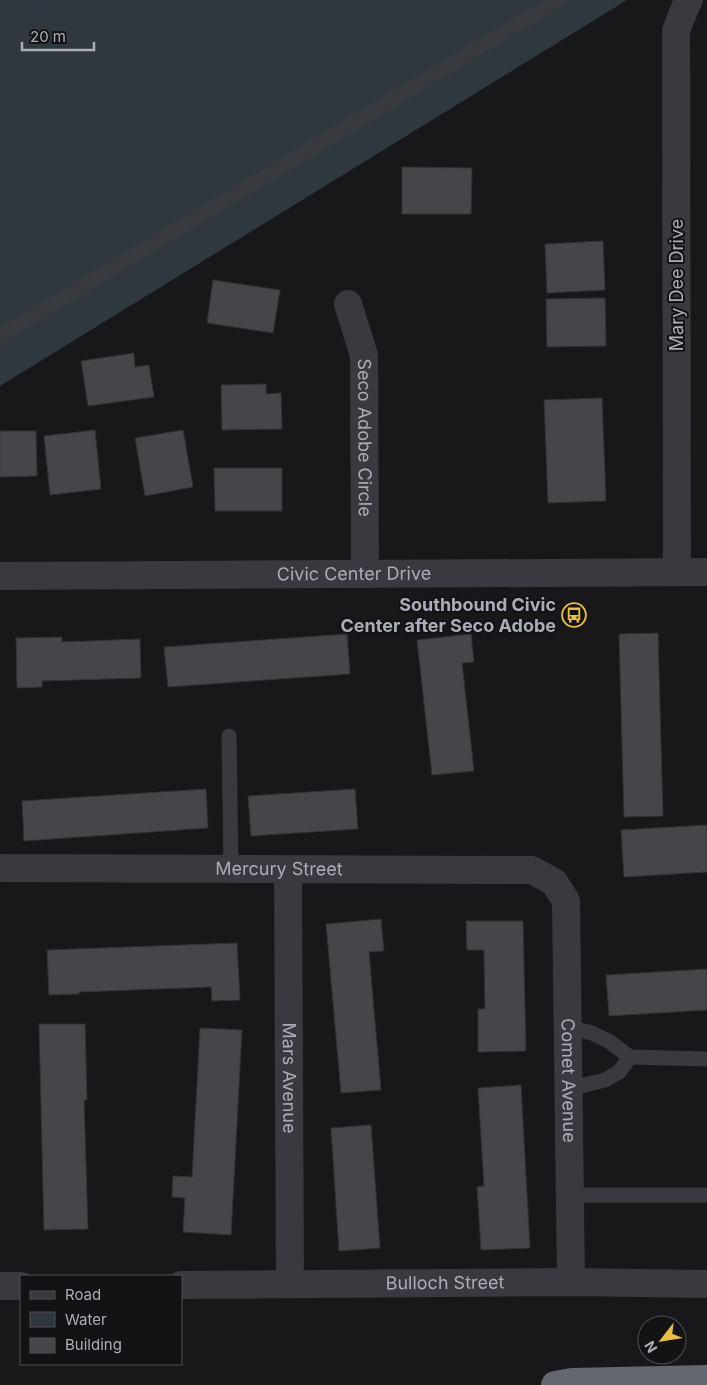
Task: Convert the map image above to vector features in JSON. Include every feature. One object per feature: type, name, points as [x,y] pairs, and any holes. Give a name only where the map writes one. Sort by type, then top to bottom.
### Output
[{"type":"highway","points":[[555,1385],[572,1382],[707,1379]]},
{"type":"street","name":"Mary Dee Drive","points":[[677,572],[676,31],[689,0]]},
{"type":"street","name":"Seco Adobe Circle","points":[[348,304],[364,355],[365,574]]},
{"type":"street","name":"Civic Center Drive","points":[[0,576],[707,572]]},
{"type":"street","name":"Mercury Street","points":[[0,868],[532,870],[554,882]]},
{"type":"street","name":"Mars Avenue","points":[[288,870],[290,1284]]},
{"type":"street","name":"Comet Avenue","points":[[554,882],[566,901],[571,1282]]},
{"type":"street","name":"Bulloch Street","points":[[182,1285],[571,1282],[707,1284]]},
{"type":"street","points":[[0,1286],[20,1286]]},
{"type":"lane","points":[[0,336],[558,0]]},
{"type":"lane","points":[[229,736],[231,869]]},
{"type":"lane","points":[[568,1027],[592,1033],[610,1042],[630,1057],[707,1059]]},
{"type":"lane","points":[[568,1089],[605,1080],[619,1072],[630,1057]]},
{"type":"lane","points":[[570,1195],[707,1196]]},
{"type":"water","points":[[0,0],[627,0],[0,386]]},
{"type":"building","points":[[402,167],[472,168],[471,214],[402,214]]},
{"type":"building","points":[[603,241],[605,290],[547,293],[545,244]]},
{"type":"building","points":[[213,280],[280,290],[273,333],[207,323]]},
{"type":"building","points":[[605,298],[606,346],[547,347],[546,299]]},
{"type":"building","points":[[134,353],[135,367],[149,365],[154,397],[88,406],[81,361]]},
{"type":"building","points":[[266,384],[266,394],[281,393],[282,429],[222,430],[221,385]]},
{"type":"building","points":[[602,398],[606,501],[548,503],[544,400]]},
{"type":"building","points":[[95,430],[101,489],[50,495],[44,436]]},
{"type":"building","points":[[183,430],[193,487],[145,496],[135,438]]},
{"type":"building","points":[[0,431],[36,431],[37,476],[0,477]]},
{"type":"building","points":[[214,468],[282,468],[282,511],[215,511]]},
{"type":"building","points":[[658,633],[663,816],[624,817],[619,634]]},
{"type":"building","points":[[347,634],[350,674],[168,687],[164,647]]},
{"type":"building","points":[[471,634],[474,662],[462,663],[474,771],[432,775],[417,640]]},
{"type":"building","points":[[62,637],[62,642],[140,639],[141,678],[42,681],[42,687],[17,688],[16,638]]},
{"type":"building","points":[[206,789],[208,828],[24,841],[22,801]]},
{"type":"building","points":[[355,789],[358,829],[251,836],[248,796]]},
{"type":"building","points":[[707,825],[707,872],[624,877],[621,830]]},
{"type":"building","points":[[381,919],[384,951],[369,952],[381,1090],[341,1093],[326,924]]},
{"type":"building","points":[[466,921],[523,921],[526,1051],[478,1052],[478,1009],[485,1009],[484,950],[467,950]]},
{"type":"building","points":[[237,943],[240,1000],[212,1001],[211,987],[79,992],[79,994],[49,995],[47,950]]},
{"type":"building","points":[[707,969],[707,1010],[609,1016],[606,975]]},
{"type":"building","points":[[39,1024],[85,1024],[87,1100],[84,1100],[88,1229],[44,1230]]},
{"type":"building","points":[[200,1028],[242,1030],[231,1235],[183,1232],[185,1198],[172,1197],[173,1176],[192,1177]]},
{"type":"building","points":[[521,1085],[530,1248],[481,1250],[477,1187],[484,1186],[478,1088]]},
{"type":"building","points":[[371,1125],[380,1248],[339,1251],[331,1128]]},
{"type":"place","name":"Southbound Civic Center after Seco Adobe","points":[[574,615]]}]
